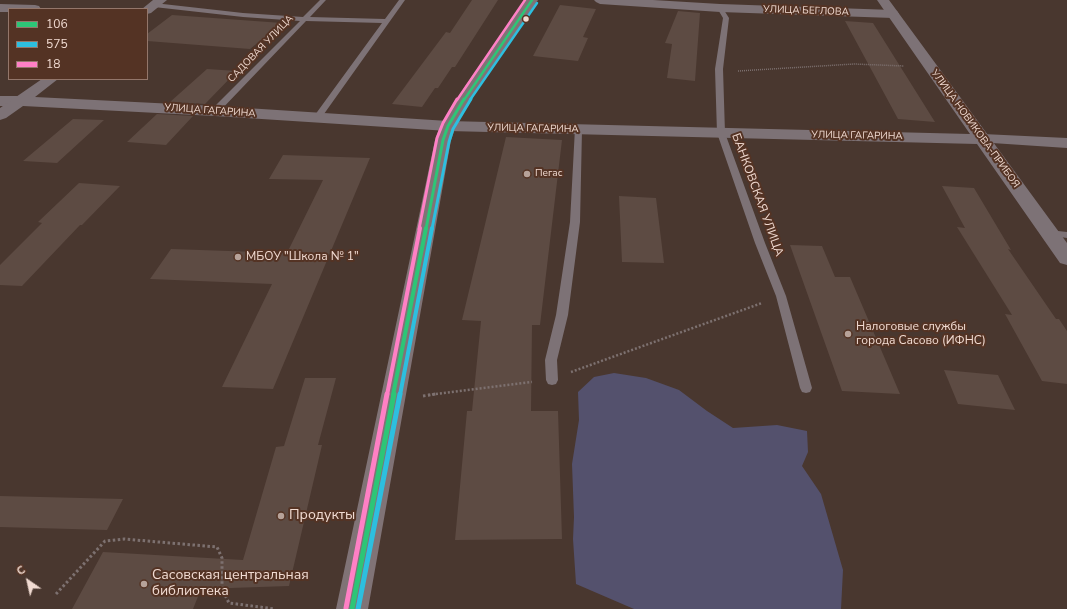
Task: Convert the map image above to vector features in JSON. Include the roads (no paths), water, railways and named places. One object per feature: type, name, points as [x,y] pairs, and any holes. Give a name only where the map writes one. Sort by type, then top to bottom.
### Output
[{"type":"main road","points":[[352,609],[443,140],[448,126],[473,85],[532,0]]},
{"type":"street","name":"УЛИЦА БЕГЛОВА","points":[[600,0],[720,8],[893,14]]},
{"type":"street","name":"УЛИЦА НОВИКОВА-ПРИБОЯ","points":[[883,0],[1067,258]]},
{"type":"street","points":[[0,115],[50,80]]},
{"type":"street","name":"УЛИЦА ГАГАРИНА","points":[[0,101],[215,111],[316,119],[448,126],[983,139],[1067,143]]},
{"type":"lane","name":"САДОВАЯ УЛИЦА","points":[[215,111],[323,0]]},
{"type":"lane","points":[[316,119],[402,0]]},
{"type":"lane","points":[[154,5],[243,15],[304,19],[386,21]]},
{"type":"lane","name":"БАНКОВСКАЯ УЛИЦА","points":[[720,8],[726,18],[719,73],[721,133],[760,243],[782,296],[806,388]]},
{"type":"lane","points":[[552,380],[551,360],[562,315],[574,222],[578,130]]},
{"type":"lane","points":[[1049,233],[1067,235]]},
{"type":"place","name":"Пегас","points":[[527,174]]},
{"type":"place","name":"МБОУ \"Школа № 1\"","points":[[238,257]]},
{"type":"place","name":"Налоговые службы города Сасово (ИФНС)","points":[[848,334]]},
{"type":"place","name":"Продукты","points":[[281,516]]},
{"type":"place","name":"Сасовская центральная библиотека","points":[[144,584]]}]
